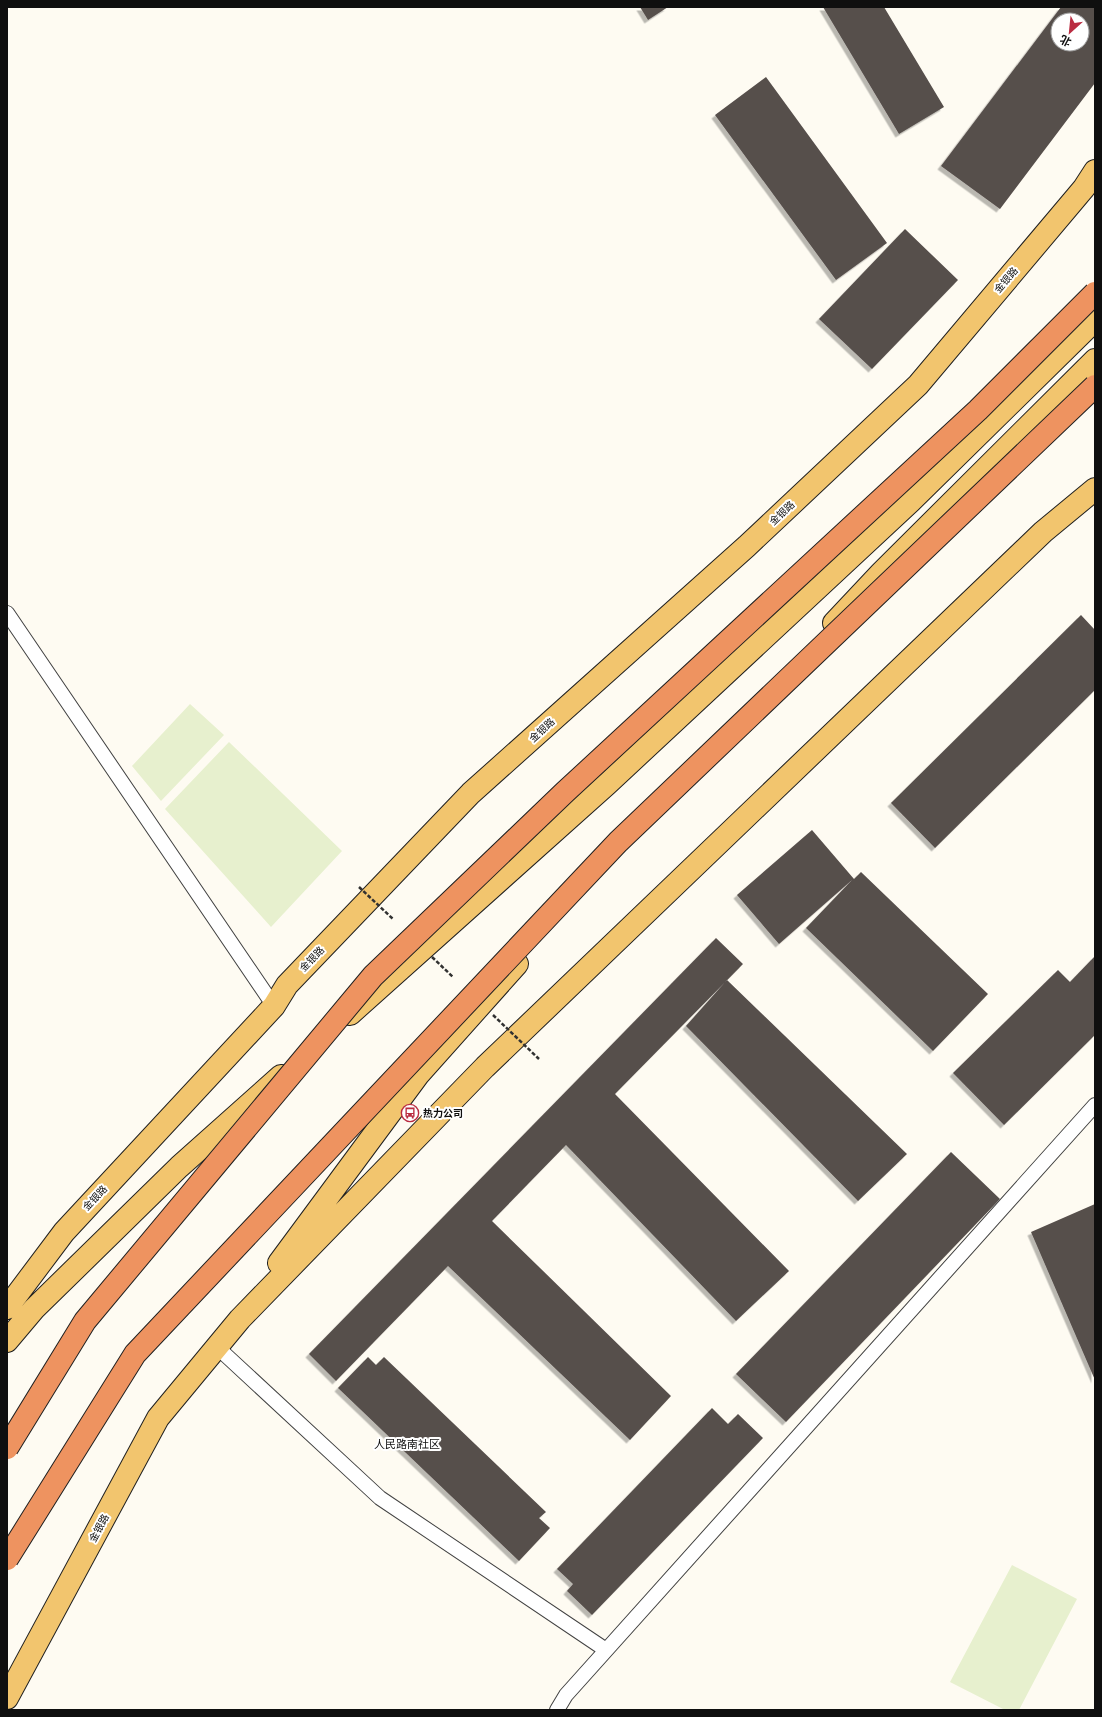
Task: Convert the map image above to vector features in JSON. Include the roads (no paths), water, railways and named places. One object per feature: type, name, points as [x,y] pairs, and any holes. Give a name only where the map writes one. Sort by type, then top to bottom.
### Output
[{"type":"highway","points":[[7,1448],[84,1321],[372,976],[565,792],[978,410],[1095,293]]},
{"type":"highway","points":[[7,1559],[135,1354],[618,842],[1095,386]]},
{"type":"main road","name":"金银路","points":[[7,1308],[64,1232],[274,1006],[287,985],[471,793],[747,546],[918,385],[1084,188],[1095,171]]},
{"type":"main road","points":[[7,1341],[34,1309],[179,1167],[606,784],[912,501],[1095,320]]},
{"type":"main road","name":"金银路","points":[[217,1347],[418,1075],[555,921],[881,572],[1095,360]]},
{"type":"main road","name":"金银路","points":[[7,1698],[158,1418],[240,1319],[485,1067],[1043,532],[1095,489]]},
{"type":"lane","points":[[7,613],[274,1006]]},
{"type":"lane","points":[[557,1710],[566,1695],[606,1650],[1095,1105]]},
{"type":"lane","points":[[217,1347],[380,1498],[606,1650]]},
{"type":"place","name":"热力公司","points":[[410,1113]]},
{"type":"district","name":"人民路南社区","points":[[407,1444]]}]
